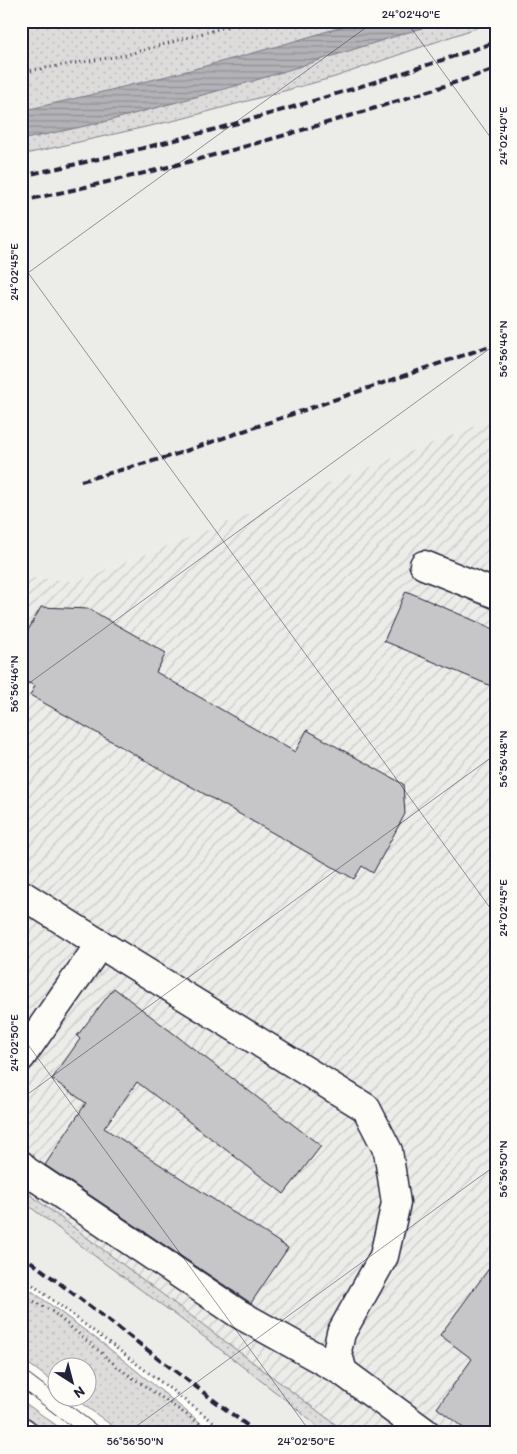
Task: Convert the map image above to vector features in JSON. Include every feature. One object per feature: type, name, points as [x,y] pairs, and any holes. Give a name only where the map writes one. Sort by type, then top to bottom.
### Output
[{"type":"lane","points":[[424,565],[496,594]]},
{"type":"lane","points":[[21,894],[366,1108],[388,1151],[396,1203],[384,1256],[341,1333],[337,1351],[343,1372]]},
{"type":"lane","points":[[21,1057],[100,944]]},
{"type":"lane","points":[[21,1165],[25,1170],[239,1314],[343,1372],[426,1433]]},
{"type":"path","points":[[21,72],[126,55],[246,21]]},
{"type":"path","points":[[21,1276],[228,1433]]},
{"type":"path","points":[[21,1294],[53,1312],[120,1369],[213,1433]]},
{"type":"shaded area","points":[[21,21],[496,21],[335,77],[181,119],[21,155]]},
{"type":"shaded area","points":[[360,21],[444,21],[250,82],[108,121],[21,140],[21,111],[191,70],[276,47]]},
{"type":"shaded area","points":[[496,21],[496,418],[77,581],[21,577],[21,155],[181,119],[335,77]]},
{"type":"shaded area","points":[[496,418],[496,1433],[347,1433],[21,1188],[21,577],[77,581]]},
{"type":"shaded area","points":[[21,1188],[347,1433],[325,1433],[291,1404],[177,1316],[21,1200]]},
{"type":"shaded area","points":[[21,1200],[177,1316],[291,1404],[325,1433],[226,1433],[21,1276]]},
{"type":"shaded area","points":[[21,1283],[106,1346],[213,1433],[122,1433],[85,1406],[98,1406],[98,1356],[48,1356],[48,1378],[21,1358]]},
{"type":"shaded area","points":[[21,1400],[67,1433],[45,1433],[21,1416]]},
{"type":"building","points":[[406,591],[496,630],[496,688],[384,641]]},
{"type":"building","points":[[41,607],[89,609],[166,653],[156,672],[295,752],[307,730],[403,784],[405,814],[373,873],[362,866],[354,879],[30,695],[35,686],[21,679],[21,643]]},
{"type":"building","points":[[114,988],[321,1146],[284,1194],[137,1082],[104,1128],[288,1248],[251,1303],[45,1165],[86,1103],[52,1079],[80,1039],[77,1036]]},
{"type":"building","points":[[496,1259],[496,1433],[470,1433],[437,1408],[472,1359],[440,1335]]},
{"type":"tram line","points":[[21,1368],[48,1388]]},
{"type":"tram line","points":[[21,1388],[80,1433]]},
{"type":"tram line","points":[[71,1406],[106,1433]]},
{"type":"railway","points":[[21,176],[141,149],[201,133],[379,81],[496,42]]},
{"type":"railway","points":[[21,201],[141,174],[260,142],[379,107],[496,69]]},
{"type":"railway","points":[[81,481],[171,456],[496,344]]},
{"type":"railway","points":[[21,1254],[257,1433]]}]
